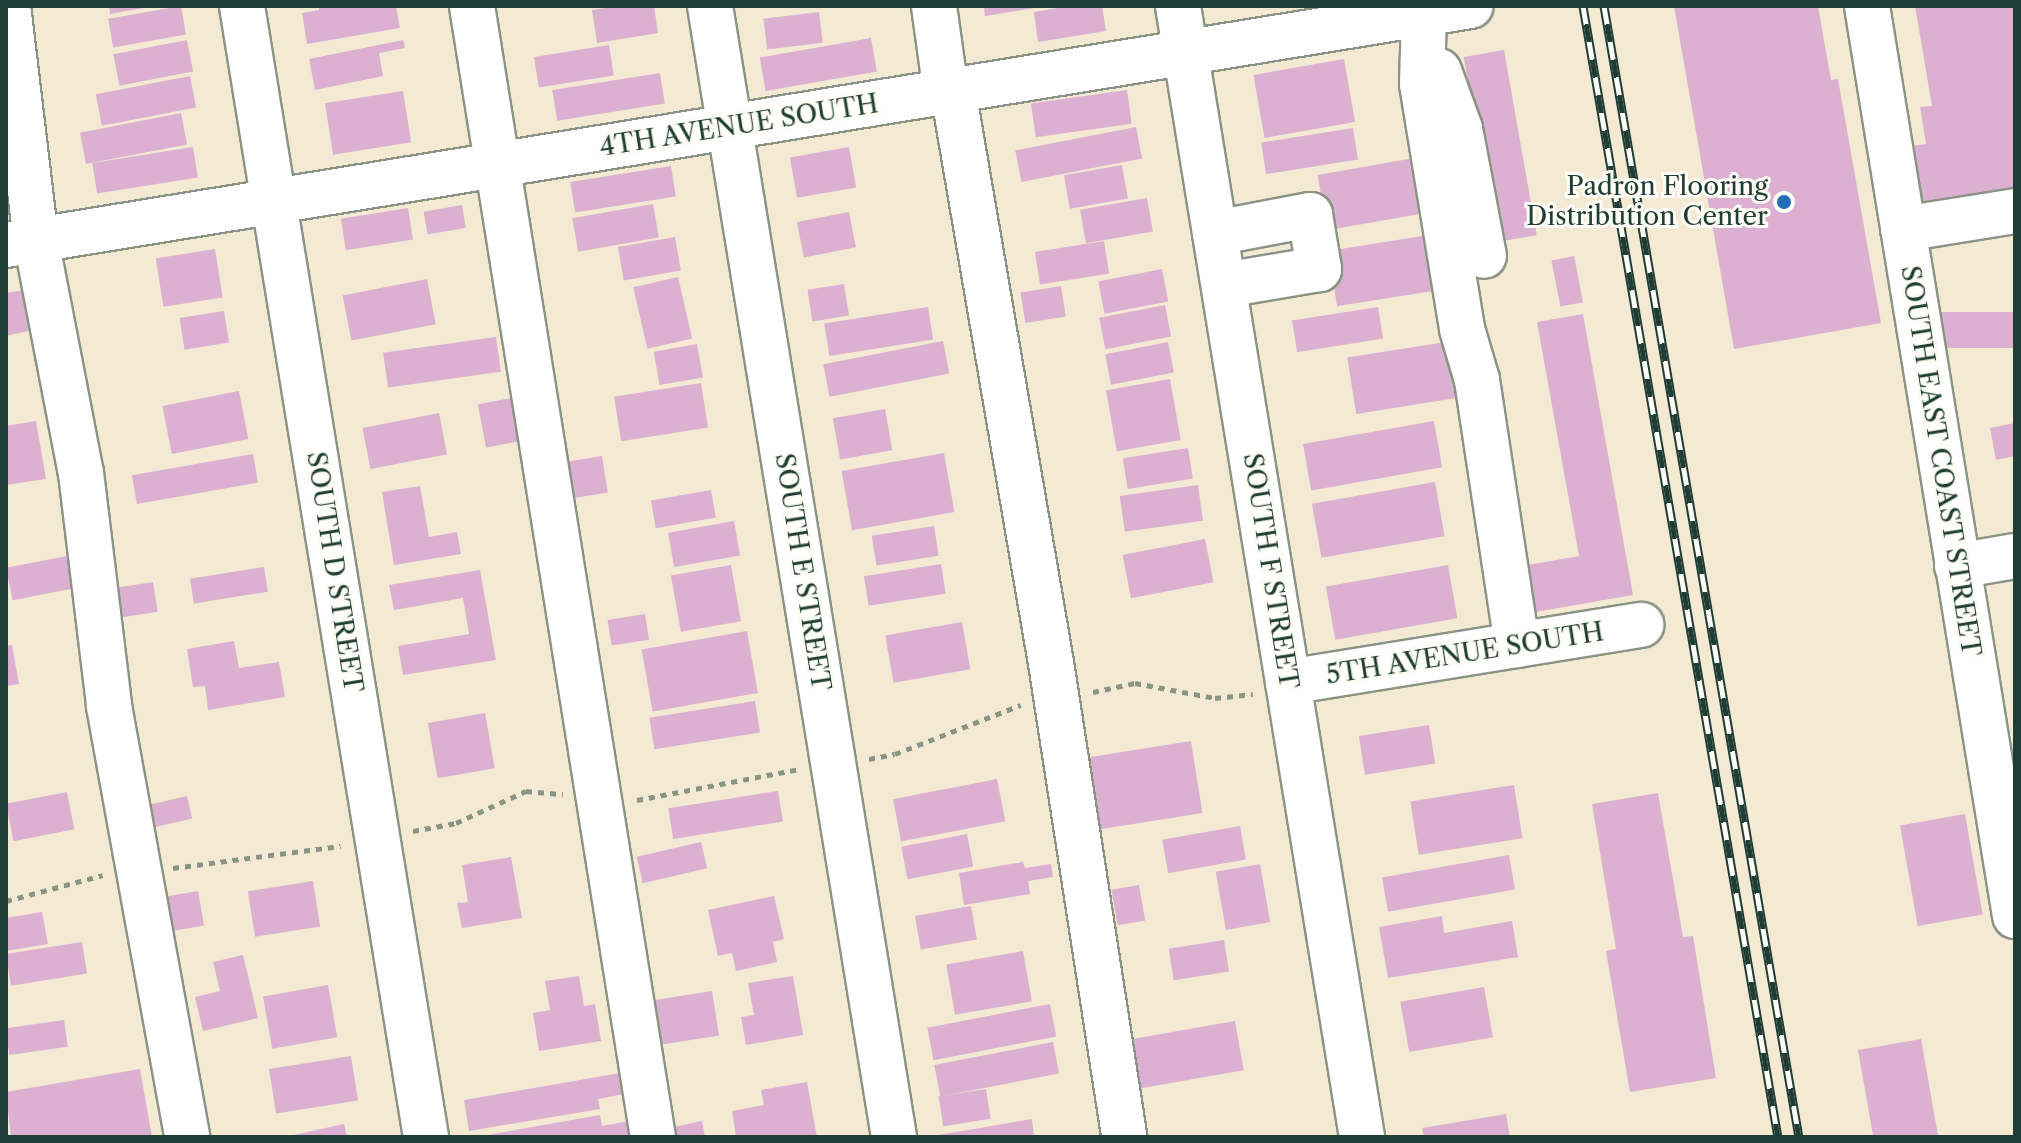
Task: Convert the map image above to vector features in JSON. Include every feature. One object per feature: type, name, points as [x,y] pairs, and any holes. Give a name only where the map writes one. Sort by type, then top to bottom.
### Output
[{"type":"street","points":[[8,6],[21,243],[81,473],[109,706],[187,1137]]},
{"type":"street","name":"SOUTH D STREET","points":[[242,6],[426,1137]]},
{"type":"street","points":[[472,6],[495,166],[653,1137]]},
{"type":"street","name":"SOUTH E STREET","points":[[710,6],[894,1137]]},
{"type":"street","points":[[934,6],[1051,663],[1124,1137]]},
{"type":"street","name":"SOUTH F STREET","points":[[1178,6],[1362,1137]]},
{"type":"street","name":"4TH AVENUE SOUTH","points":[[21,243],[1186,53],[1424,9],[1471,6]]},
{"type":"street","name":"SOUTH EAST COAST STREET","points":[[1867,6],[2015,916]]},
{"type":"street","points":[[1424,9],[1441,82],[1460,129],[1484,256]]},
{"type":"street","points":[[1424,9],[1422,84],[1459,314],[1490,455],[1517,645]]},
{"type":"street","points":[[1903,229],[2015,211]]},
{"type":"street","points":[[1215,233],[1310,215],[1319,269],[1224,285]]},
{"type":"street","points":[[1957,566],[2015,556]]},
{"type":"street","name":"5TH AVENUE SOUTH","points":[[1288,682],[1641,625]]},
{"type":"building","points":[[109,6],[144,6],[144,8],[110,14]]},
{"type":"building","points":[[181,6],[186,35],[113,47],[108,19]]},
{"type":"building","points":[[319,6],[396,6],[400,28],[307,44],[302,13],[319,10]]},
{"type":"building","points":[[654,6],[658,33],[597,43],[592,10]]},
{"type":"building","points":[[984,6],[1035,6],[1035,8],[985,16]]},
{"type":"building","points":[[1069,6],[1102,6],[1106,31],[1038,42],[1034,12]]},
{"type":"building","name":"Padron Flooring Distribution Center","points":[[1674,6],[1818,6],[1831,80],[1838,79],[1881,323],[1734,349]]},
{"type":"building","points":[[1915,6],[2015,6],[2015,202],[1923,218],[1910,146],[1926,144],[1920,107],[1932,106]]},
{"type":"building","points":[[819,12],[823,43],[767,50],[763,19]]},
{"type":"building","points":[[871,38],[877,71],[766,91],[760,58]]},
{"type":"building","points":[[187,40],[193,71],[119,86],[113,54]]},
{"type":"building","points":[[403,40],[405,48],[379,53],[383,76],[315,90],[309,59]]},
{"type":"building","points":[[609,45],[614,76],[539,88],[534,57]]},
{"type":"building","points":[[1504,50],[1537,235],[1496,242],[1464,57]]},
{"type":"building","points":[[1344,59],[1355,122],[1265,138],[1253,75]]},
{"type":"building","points":[[660,73],[665,104],[557,121],[552,90]]},
{"type":"building","points":[[190,76],[196,107],[102,126],[96,94]]},
{"type":"building","points":[[1127,90],[1132,124],[1036,137],[1031,103]]},
{"type":"building","points":[[403,91],[411,142],[333,155],[325,103]]},
{"type":"building","points":[[181,113],[187,144],[86,164],[80,133]]},
{"type":"building","points":[[1136,127],[1142,158],[1021,182],[1015,150]]},
{"type":"building","points":[[1353,128],[1358,160],[1266,174],[1261,143]]},
{"type":"building","points":[[193,147],[198,178],[97,194],[92,163]]},
{"type":"building","points":[[849,147],[856,187],[797,198],[790,157]]},
{"type":"building","points":[[1420,157],[1430,212],[1327,230],[1318,175]]},
{"type":"building","points":[[1122,165],[1128,198],[1070,209],[1064,175]]},
{"type":"building","points":[[671,166],[676,197],[575,213],[570,182]]},
{"type":"building","points":[[1147,198],[1153,231],[1086,243],[1080,210]]},
{"type":"building","points":[[653,204],[659,237],[578,252],[572,218]]},
{"type":"building","points":[[462,205],[466,228],[428,234],[424,212]]},
{"type":"building","points":[[408,208],[413,240],[346,250],[341,219]]},
{"type":"building","points":[[849,212],[856,247],[804,257],[797,222]]},
{"type":"building","points":[[1435,234],[1444,289],[1337,306],[1328,251]]},
{"type":"building","points":[[675,237],[681,270],[624,281],[618,247]]},
{"type":"building","points":[[1104,241],[1109,274],[1040,285],[1035,252]]},
{"type":"building","points":[[215,249],[223,297],[163,307],[156,258]]},
{"type":"building","points":[[1574,256],[1583,302],[1560,307],[1551,260]]},
{"type":"building","points":[[1162,269],[1168,301],[1104,314],[1098,281]]},
{"type":"building","points":[[678,277],[692,338],[647,349],[633,287]]},
{"type":"building","points":[[427,279],[436,324],[351,341],[343,295]]},
{"type":"building","points":[[844,284],[849,316],[812,321],[807,290]]},
{"type":"building","points":[[1061,286],[1066,317],[1025,323],[1021,292]]},
{"type":"building","points":[[24,290],[33,330],[6,336],[6,293]]},
{"type":"building","points":[[1165,305],[1171,336],[1105,349],[1099,318]]},
{"type":"building","points":[[928,307],[933,340],[829,356],[824,323]]},
{"type":"building","points":[[1378,307],[1383,339],[1297,352],[1292,321]]},
{"type":"building","points":[[224,311],[229,343],[185,350],[180,318]]},
{"type":"building","points":[[1941,312],[2015,312],[2015,348],[1941,348]]},
{"type":"building","points":[[1583,314],[1633,595],[1536,612],[1528,565],[1579,556],[1537,322]]},
{"type":"building","points":[[496,337],[501,372],[388,388],[383,353]]},
{"type":"building","points":[[943,341],[949,373],[830,397],[823,364]]},
{"type":"building","points":[[1452,341],[1461,397],[1356,414],[1347,358]]},
{"type":"building","points":[[1168,342],[1174,372],[1111,385],[1105,354]]},
{"type":"building","points":[[697,344],[703,377],[660,385],[654,352]]},
{"type":"building","points":[[1170,379],[1181,440],[1117,451],[1106,390]]},
{"type":"building","points":[[701,383],[708,427],[621,441],[614,397]]},
{"type":"building","points":[[239,391],[248,439],[172,454],[162,406]]},
{"type":"building","points":[[516,397],[524,440],[486,448],[478,404]]},
{"type":"building","points":[[885,409],[892,450],[840,460],[833,418]]},
{"type":"building","points":[[439,413],[447,454],[370,469],[362,428]]},
{"type":"building","points":[[36,421],[46,479],[6,485],[6,426]]},
{"type":"building","points":[[1434,421],[1442,467],[1311,490],[1303,444]]},
{"type":"building","points":[[2015,423],[2015,456],[1996,460],[1990,428]]},
{"type":"building","points":[[1188,448],[1193,479],[1128,489],[1123,458]]},
{"type":"building","points":[[944,453],[954,512],[852,530],[842,471]]},
{"type":"building","points":[[253,454],[258,483],[137,504],[132,475]]},
{"type":"building","points":[[602,456],[608,493],[572,498],[566,462]]},
{"type":"building","points":[[1435,482],[1445,536],[1321,558],[1312,504]]},
{"type":"building","points":[[1198,485],[1203,521],[1125,532],[1120,496]]},
{"type":"building","points":[[420,486],[429,537],[457,532],[461,554],[394,565],[382,492]]},
{"type":"building","points":[[711,490],[716,518],[656,528],[651,501]]},
{"type":"building","points":[[734,521],[740,555],[674,567],[668,533]]},
{"type":"building","points":[[934,526],[939,556],[876,565],[872,536]]},
{"type":"building","points":[[1205,539],[1213,582],[1131,598],[1123,555]]},
{"type":"building","points":[[72,555],[78,587],[13,600],[6,568]]},
{"type":"building","points":[[941,564],[946,594],[869,606],[864,576]]},
{"type":"building","points":[[731,565],[741,621],[681,632],[671,576]]},
{"type":"building","points":[[1448,565],[1457,618],[1335,640],[1326,587]]},
{"type":"building","points":[[264,567],[268,592],[194,603],[190,579]]},
{"type":"building","points":[[480,570],[496,660],[403,675],[398,646],[469,634],[463,598],[394,610],[389,585]]},
{"type":"building","points":[[153,582],[158,612],[119,618],[114,588]]},
{"type":"building","points":[[645,614],[649,640],[612,646],[607,620]]},
{"type":"building","points":[[962,622],[970,669],[894,683],[885,636]]},
{"type":"building","points":[[747,631],[758,693],[653,712],[642,650]]},
{"type":"building","points":[[234,641],[239,668],[279,662],[285,697],[208,710],[205,686],[193,687],[187,649]]},
{"type":"building","points":[[12,645],[19,684],[6,686],[6,646]]},
{"type":"building","points":[[755,701],[760,733],[654,749],[649,718]]},
{"type":"building","points":[[485,713],[495,768],[438,778],[428,723]]},
{"type":"building","points":[[1429,725],[1435,764],[1365,775],[1359,736]]},
{"type":"building","points":[[1191,741],[1202,813],[1088,831],[1076,759]]},
{"type":"building","points":[[997,779],[1005,821],[901,841],[893,799]]},
{"type":"building","points":[[1514,785],[1522,838],[1419,855],[1410,801]]},
{"type":"building","points":[[778,791],[783,822],[673,839],[668,808]]},
{"type":"building","points":[[67,792],[74,829],[13,841],[6,804]]},
{"type":"building","points":[[1658,793],[1683,937],[1693,936],[1716,1078],[1630,1092],[1606,951],[1616,949],[1592,804]]},
{"type":"building","points":[[187,796],[192,818],[152,828],[147,805]]},
{"type":"building","points":[[1965,814],[1983,914],[1918,926],[1900,825]]},
{"type":"building","points":[[1240,826],[1246,859],[1168,873],[1162,840]]},
{"type":"building","points":[[967,834],[973,866],[908,879],[901,847]]},
{"type":"building","points":[[701,842],[707,868],[643,883],[637,857]]},
{"type":"building","points":[[1509,855],[1515,889],[1388,912],[1382,877]]},
{"type":"building","points":[[511,857],[522,918],[462,928],[457,903],[468,902],[462,865]]},
{"type":"building","points":[[1023,862],[1025,868],[1051,864],[1053,877],[1028,881],[1030,894],[964,905],[959,873]]},
{"type":"building","points":[[1260,864],[1270,922],[1226,930],[1216,872]]},
{"type":"building","points":[[313,881],[320,926],[255,937],[248,891]]},
{"type":"building","points":[[1139,885],[1145,920],[1118,925],[1111,890]]},
{"type":"building","points":[[198,891],[204,925],[173,931],[166,897]]},
{"type":"building","points":[[774,896],[784,939],[773,942],[777,962],[736,971],[732,953],[718,956],[708,910]]},
{"type":"building","points":[[971,906],[977,939],[921,949],[915,916]]},
{"type":"building","points":[[42,912],[48,944],[6,951],[6,918]]},
{"type":"building","points":[[1442,916],[1444,933],[1512,921],[1518,957],[1388,978],[1379,927]]},
{"type":"building","points":[[1224,940],[1229,972],[1174,980],[1169,949]]},
{"type":"building","points":[[82,942],[87,974],[11,986],[6,954]]},
{"type":"building","points":[[1023,951],[1032,1001],[955,1015],[946,965]]},
{"type":"building","points":[[243,955],[258,1018],[203,1031],[195,997],[220,991],[213,962]]},
{"type":"building","points":[[579,976],[584,1006],[595,1004],[601,1041],[539,1051],[533,1013],[550,1010],[545,981]]},
{"type":"building","points":[[793,976],[803,1035],[746,1045],[741,1017],[754,1015],[748,983]]},
{"type":"building","points":[[328,985],[337,1037],[272,1049],[263,996]]},
{"type":"building","points":[[1484,987],[1493,1037],[1409,1052],[1400,1002]]},
{"type":"building","points":[[712,991],[719,1035],[656,1045],[649,1001]]},
{"type":"building","points":[[1050,1004],[1056,1036],[934,1060],[927,1028]]},
{"type":"building","points":[[64,1020],[68,1047],[9,1055],[6,1028]]},
{"type":"building","points":[[1235,1021],[1244,1070],[1132,1090],[1124,1041]]},
{"type":"building","points":[[1921,1039],[1938,1136],[1873,1137],[1858,1050]]},
{"type":"building","points":[[1053,1042],[1059,1073],[940,1096],[934,1065]]},
{"type":"building","points":[[351,1056],[358,1100],[276,1113],[269,1069]]},
{"type":"building","points":[[140,1069],[152,1137],[11,1137],[6,1092]]},
{"type":"building","points":[[626,1072],[629,1093],[598,1099],[600,1109],[469,1131],[464,1100]]},
{"type":"building","points":[[807,1082],[817,1137],[736,1137],[732,1111],[764,1105],[761,1090]]},
{"type":"building","points":[[986,1089],[991,1119],[943,1126],[939,1097]]},
{"type":"building","points":[[1506,1114],[1510,1137],[1424,1137],[1422,1128]]},
{"type":"building","points":[[600,1115],[602,1126],[635,1120],[637,1137],[476,1137]]},
{"type":"building","points":[[1032,1119],[1034,1137],[938,1137],[938,1135]]},
{"type":"building","points":[[702,1121],[705,1137],[671,1137],[669,1128]]},
{"type":"building","points":[[344,1124],[347,1137],[289,1137],[289,1136]]},
{"type":"railway","points":[[1583,6],[1778,1137]]},
{"type":"railway","points":[[1604,6],[1799,1137]]},
{"type":"place","name":"Padron Flooring Distribution Center","points":[[1784,202]]}]
